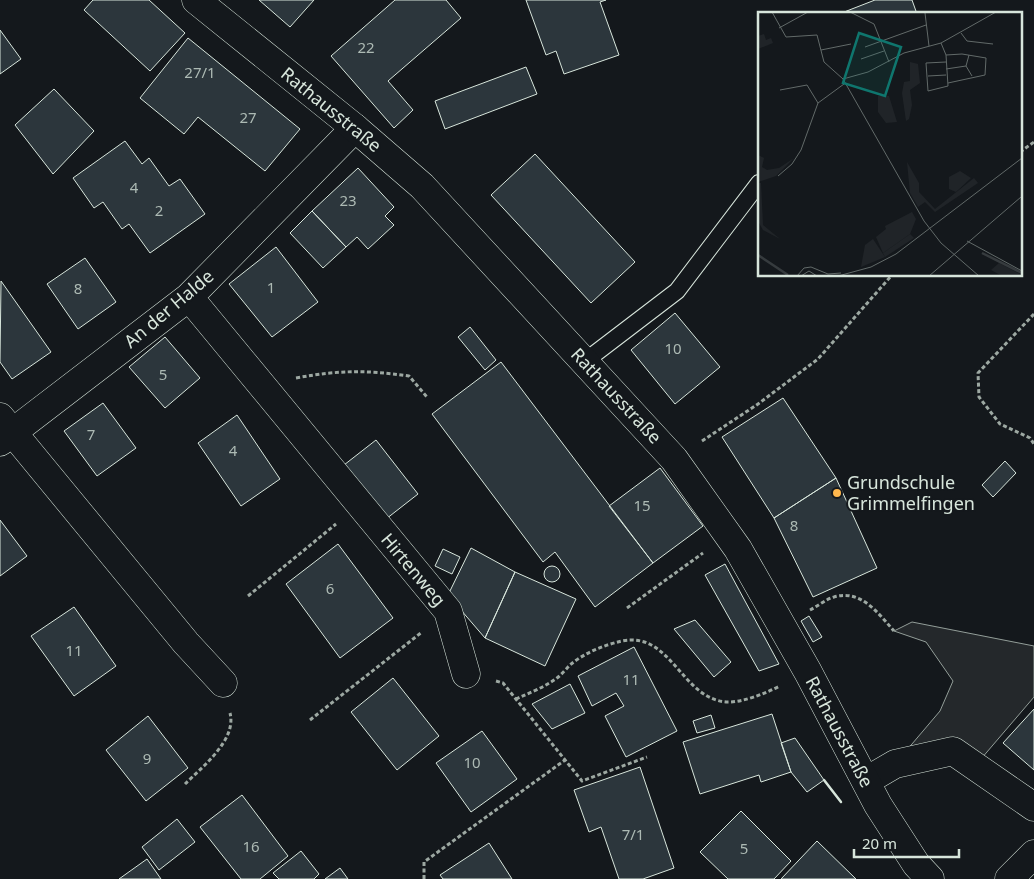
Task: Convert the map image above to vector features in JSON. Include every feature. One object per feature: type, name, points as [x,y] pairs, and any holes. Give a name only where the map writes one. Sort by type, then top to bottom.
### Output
[{"type":"street","name":"Rathausstraße","points":[[196,0],[355,128],[422,186],[674,459],[728,535],[808,672],[898,838],[916,864],[930,879]]},
{"type":"street","name":"An der Halde","points":[[223,684],[4,430],[189,297],[355,128]]},
{"type":"street","name":"Hirtenweg","points":[[189,297],[448,611],[466,674]]},
{"type":"street","points":[[866,781],[895,764],[953,752],[1034,807]]},
{"type":"street","points":[[1009,879],[1034,854]]},
{"type":"lane","points":[[584,362],[677,291],[758,183]]},
{"type":"path","points":[[1022,151],[1034,142]]},
{"type":"path","points":[[674,459],[758,404],[818,359],[891,276]]},
{"type":"path","points":[[1034,314],[978,373],[979,397],[1000,424],[1030,438],[1034,444]]},
{"type":"path","points":[[267,391],[282,380],[334,371],[373,371],[409,376],[427,397]]},
{"type":"path","points":[[248,596],[359,504]]},
{"type":"path","points":[[627,608],[728,535]]},
{"type":"path","points":[[782,626],[834,597],[855,595],[872,607],[894,631]]},
{"type":"path","points":[[310,720],[448,611]]},
{"type":"path","points":[[516,700],[557,678],[571,664],[592,651],[624,640],[646,642],[667,655],[686,680],[702,693],[726,702],[763,695],[808,672]]},
{"type":"path","points":[[466,674],[503,683],[582,781],[647,757]]},
{"type":"path","points":[[185,784],[220,749],[232,721],[223,684]]},
{"type":"path","points":[[424,879],[424,862],[565,760]]},
{"type":"shaded area","points":[[912,622],[1034,646],[1034,697],[975,766],[895,764],[940,711],[953,681],[926,642],[894,631]]},
{"type":"building","points":[[93,0],[149,0],[185,33],[150,71],[84,10]]},
{"type":"building","points":[[259,0],[314,0],[290,27]]},
{"type":"building","points":[[395,0],[446,0],[461,18],[388,81],[413,110],[394,128],[331,56]]},
{"type":"building","points":[[526,0],[606,0],[600,2],[619,55],[564,74],[556,51],[546,55]]},
{"type":"building","points":[[875,0],[912,0],[916,12],[844,12]]},
{"type":"building","points":[[0,30],[21,59],[0,74]]},
{"type":"building","points":[[188,38],[300,129],[265,171],[198,117],[184,134],[140,98]]},
{"type":"building","points":[[526,67],[537,94],[445,129],[435,101]]},
{"type":"building","points":[[54,89],[94,131],[53,174],[15,125]]},
{"type":"building","points":[[125,141],[142,164],[149,158],[169,186],[180,179],[205,214],[150,253],[129,224],[122,229],[103,202],[94,208],[73,178]]},
{"type":"building","points":[[535,154],[635,262],[591,303],[491,195]]},
{"type":"building","points":[[358,168],[394,207],[385,216],[394,225],[368,249],[357,237],[346,247],[312,211]]},
{"type":"building","points":[[312,211],[346,247],[323,268],[290,233]]},
{"type":"building","points":[[276,247],[318,302],[272,337],[229,284]]},
{"type":"building","points":[[85,258],[116,302],[78,329],[47,284]]},
{"type":"building","points":[[1,281],[51,352],[12,379],[0,362]]},
{"type":"building","points":[[675,313],[720,367],[675,404],[631,350]]},
{"type":"building","points":[[470,327],[496,360],[485,370],[458,337]]},
{"type":"building","points":[[165,337],[200,378],[165,408],[129,367]]},
{"type":"building","points":[[501,362],[653,563],[595,607],[555,552],[543,562],[432,414]]},
{"type":"building","points":[[783,398],[836,478],[774,518],[722,437]]},
{"type":"building","points":[[103,403],[136,448],[97,476],[64,431]]},
{"type":"building","points":[[237,415],[280,479],[241,506],[198,443]]},
{"type":"building","points":[[376,440],[418,494],[386,519],[344,465]]},
{"type":"building","points":[[1005,461],[1016,473],[993,497],[982,485]]},
{"type":"building","points":[[660,468],[703,526],[653,563],[609,506]]},
{"type":"building","points":[[836,478],[877,568],[813,597],[774,518]]},
{"type":"building","points":[[0,520],[27,556],[0,576]]},
{"type":"building","points":[[338,544],[393,618],[340,658],[286,584]]},
{"type":"building","points":[[471,548],[515,572],[485,638],[448,595]]},
{"type":"building","points":[[443,549],[460,557],[452,574],[435,566]]},
{"type":"building","points":[[725,564],[779,664],[759,671],[705,575]]},
{"type":"building","points":[[552,566],[558,568],[560,574],[558,580],[552,582],[546,580],[544,574],[546,568]]},
{"type":"building","points":[[515,572],[576,599],[545,666],[485,638]]},
{"type":"building","points":[[74,607],[116,666],[74,696],[31,636]]},
{"type":"building","points":[[809,616],[822,637],[813,642],[801,621]]},
{"type":"building","points":[[695,620],[731,662],[714,677],[674,629]]},
{"type":"building","points":[[634,647],[677,731],[626,757],[605,716],[624,706],[616,693],[592,706],[578,676]]},
{"type":"building","points":[[393,678],[439,736],[397,770],[351,712]]},
{"type":"building","points":[[570,684],[585,713],[552,729],[532,704]]},
{"type":"building","points":[[1034,709],[1034,770],[1003,743]]},
{"type":"building","points":[[772,714],[791,772],[761,782],[759,775],[700,794],[683,742]]},
{"type":"building","points":[[711,715],[715,728],[697,733],[693,721]]},
{"type":"building","points":[[148,716],[188,768],[146,801],[106,750]]},
{"type":"building","points":[[482,731],[517,779],[471,812],[436,763]]},
{"type":"building","points":[[795,738],[824,780],[807,792],[791,772],[781,743]]},
{"type":"building","points":[[640,767],[674,868],[643,879],[619,879],[601,827],[589,832],[574,790]]},
{"type":"building","points":[[242,795],[288,856],[260,879],[241,879],[200,827]]},
{"type":"building","points":[[741,811],[791,861],[774,879],[728,879],[700,852]]},
{"type":"building","points":[[177,819],[195,842],[159,870],[142,847]]},
{"type":"building","points":[[817,841],[856,879],[781,879]]},
{"type":"building","points":[[489,843],[512,879],[443,879],[440,875]]},
{"type":"building","points":[[301,851],[319,874],[314,879],[279,879],[273,873]]},
{"type":"building","points":[[147,859],[161,879],[119,879]]},
{"type":"building","points":[[340,868],[348,879],[325,879]]},
{"type":"wall","points":[[824,780],[841,802]]},
{"type":"place","name":"Grundschule Grimmelfingen","points":[[837,493]]}]
